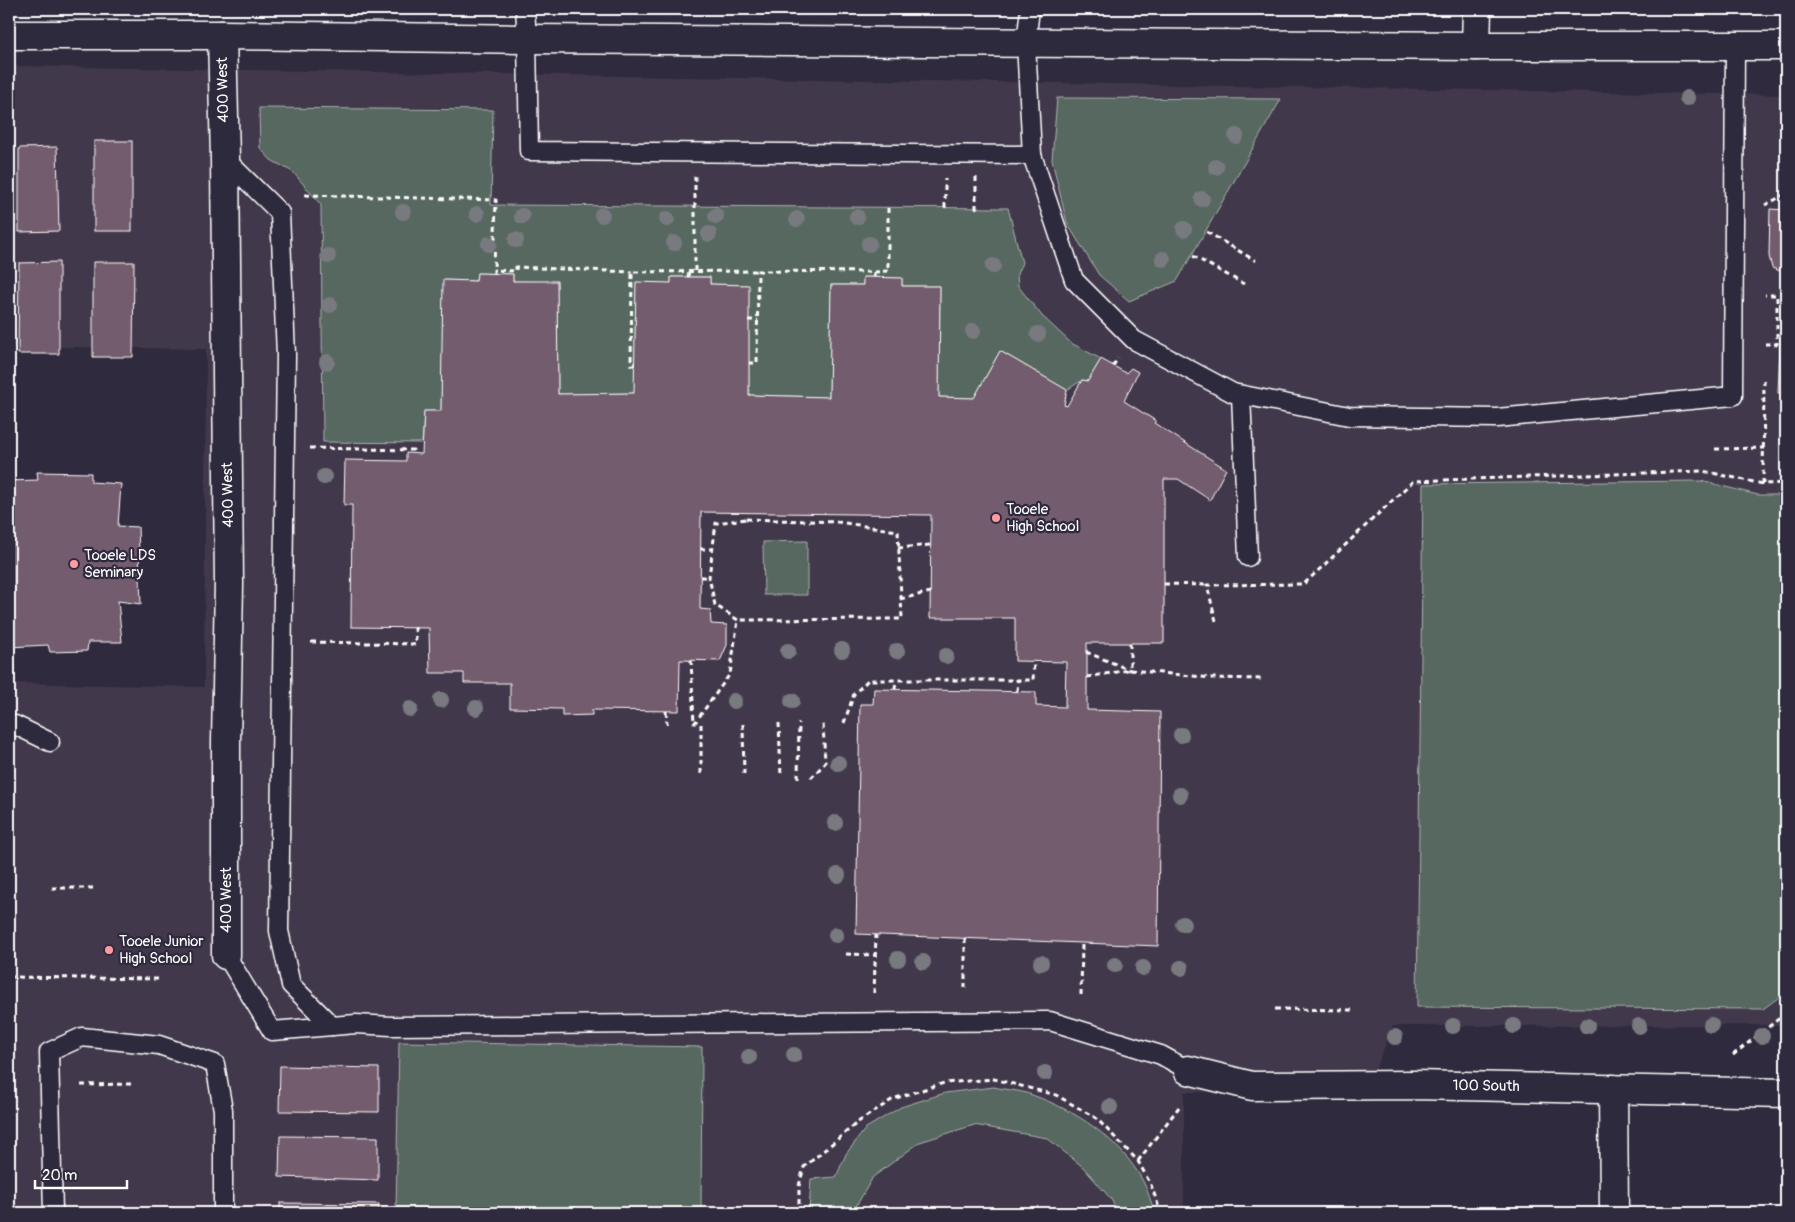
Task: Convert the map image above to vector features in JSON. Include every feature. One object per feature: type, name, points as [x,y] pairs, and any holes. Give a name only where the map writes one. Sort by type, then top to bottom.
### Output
[{"type":"street","points":[[1476,46],[1477,9]]},
{"type":"street","points":[[9,35],[222,35],[1476,46],[1786,46]]},
{"type":"street","name":"400 West","points":[[222,35],[228,497],[226,955]]},
{"type":"street","name":"100 South","points":[[1188,1070],[1252,1086],[1414,1085],[1786,1093]]},
{"type":"street","points":[[1613,1089],[1614,1213]]},
{"type":"lane","points":[[525,9],[528,39],[529,151],[1032,155]]},
{"type":"lane","points":[[1030,9],[1026,43],[1032,155],[1074,280],[1134,340],[1233,393],[1349,416],[1497,418],[1733,396],[1735,46]]},
{"type":"lane","points":[[225,159],[280,213],[286,355],[279,931],[291,986],[332,1026]]},
{"type":"lane","points":[[1241,395],[1248,557]]},
{"type":"lane","points":[[9,725],[15,725],[50,742]]},
{"type":"lane","points":[[226,955],[272,1030],[356,1024],[391,1026],[1050,1021],[1161,1055],[1188,1070]]},
{"type":"lane","points":[[53,1213],[49,1052],[82,1037],[159,1045],[215,1064],[223,1110],[223,1213]]},
{"type":"path","points":[[976,154],[976,209]]},
{"type":"path","points":[[1766,205],[1786,194]]},
{"type":"path","points":[[305,196],[496,200],[494,272],[516,271],[516,267],[632,272],[888,271],[888,207]]},
{"type":"path","points":[[695,204],[695,271]]},
{"type":"path","points":[[1207,232],[1256,261]]},
{"type":"path","points":[[1193,256],[1244,284]]},
{"type":"path","points":[[688,277],[689,271]]},
{"type":"path","points":[[749,363],[757,363],[758,271]]},
{"type":"path","points":[[632,272],[634,321],[631,366],[635,366]]},
{"type":"path","points":[[874,272],[874,277]]},
{"type":"path","points":[[1765,295],[1782,295]]},
{"type":"path","points":[[1765,344],[1779,344],[1777,295]]},
{"type":"path","points":[[748,320],[758,320]]},
{"type":"path","points":[[1113,366],[1120,356]]},
{"type":"path","points":[[1763,484],[1764,380]]},
{"type":"path","points":[[310,448],[413,450],[414,454]]},
{"type":"path","points":[[1715,449],[1764,448]]},
{"type":"path","points":[[1164,584],[1304,584],[1414,481],[1703,472],[1763,484],[1786,483]]},
{"type":"path","points":[[746,519],[838,522],[898,531],[898,548],[902,619],[738,620],[715,605],[709,577],[716,523],[746,519]]},
{"type":"path","points":[[898,548],[931,545]]},
{"type":"path","points":[[700,549],[712,549]]},
{"type":"path","points":[[700,577],[709,577]]},
{"type":"path","points":[[1207,585],[1216,621]]},
{"type":"path","points":[[900,600],[931,592]]},
{"type":"path","points":[[691,660],[694,724],[730,674],[738,620]]},
{"type":"path","points":[[311,642],[416,644],[415,627]]},
{"type":"path","points":[[1130,644],[1130,670]]},
{"type":"path","points":[[1086,652],[1130,670]]},
{"type":"path","points":[[844,723],[854,694],[868,680],[1033,680],[1034,661]]},
{"type":"path","points":[[1087,677],[1130,670],[1212,678],[1264,679]]},
{"type":"path","points":[[895,689],[896,680]]},
{"type":"path","points":[[1017,691],[1018,680]]},
{"type":"path","points":[[666,710],[667,724]]},
{"type":"path","points":[[779,723],[781,777]]},
{"type":"path","points":[[798,778],[799,723]]},
{"type":"path","points":[[812,778],[825,763],[823,723]]},
{"type":"path","points":[[701,724],[701,777]]},
{"type":"path","points":[[743,724],[744,777]]},
{"type":"path","points":[[52,888],[94,888]]},
{"type":"path","points":[[874,993],[876,935]]},
{"type":"path","points":[[965,938],[965,992]]},
{"type":"path","points":[[1081,995],[1082,943]]},
{"type":"path","points":[[846,954],[874,955]]},
{"type":"path","points":[[9,977],[159,979]]},
{"type":"path","points":[[1275,1009],[1353,1010]]},
{"type":"path","points":[[1733,1055],[1786,1013]]},
{"type":"path","points":[[799,1213],[799,1186],[804,1167],[858,1122],[894,1099],[944,1083],[994,1079],[1056,1094],[1096,1118],[1138,1161],[1151,1185],[1161,1213]]},
{"type":"path","points":[[81,1085],[130,1084]]},
{"type":"path","points":[[1138,1161],[1179,1107]]},
{"type":"shaded area","name":"Tooele High School","points":[[9,66],[1786,95],[1786,1025],[1393,1026],[1366,1093],[1184,1092],[1184,1213],[9,1213],[9,683],[204,687],[206,349],[9,346]]},
{"type":"green space","points":[[1057,98],[1281,99],[1177,281],[1129,301],[1099,275],[1067,223],[1052,160]]},
{"type":"green space","points":[[259,108],[493,110],[491,205],[1008,208],[1022,263],[1017,274],[1018,286],[1042,316],[1071,343],[1101,359],[1088,381],[1082,380],[1067,390],[1000,351],[974,398],[939,397],[940,286],[902,286],[902,278],[863,277],[863,285],[831,285],[829,397],[749,395],[748,285],[710,284],[710,277],[671,277],[671,283],[634,393],[558,394],[557,282],[513,281],[513,274],[477,273],[476,281],[444,280],[441,411],[424,411],[422,443],[323,442],[321,205],[293,172],[271,160],[260,148]]},
{"type":"green space","points":[[1701,481],[1758,495],[1786,495],[1786,992],[1763,1009],[1417,1007],[1423,484]]},
{"type":"green space","points":[[807,541],[807,595],[764,595],[763,542]]},
{"type":"green space","points":[[399,1042],[702,1047],[701,1213],[396,1213]]},
{"type":"green space","points":[[994,1087],[1023,1092],[1048,1101],[1095,1128],[1122,1152],[1133,1166],[1145,1185],[1155,1213],[1118,1213],[1111,1199],[1083,1167],[1047,1138],[974,1125],[920,1142],[873,1177],[854,1213],[809,1213],[811,1179],[836,1177],[846,1154],[866,1128],[901,1107],[945,1093]]},
{"type":"building","points":[[94,141],[132,141],[132,231],[94,231]]},
{"type":"building","points":[[57,147],[59,231],[19,232],[19,148]]},
{"type":"building","points":[[1770,209],[1786,210],[1786,393],[1778,393],[1783,272],[1772,268],[1769,256]]},
{"type":"building","points":[[59,262],[59,354],[18,354],[19,263]]},
{"type":"building","points":[[93,262],[134,262],[133,357],[93,357]]},
{"type":"building","points":[[477,273],[513,274],[513,281],[557,281],[558,394],[634,393],[636,282],[671,283],[671,277],[710,277],[710,284],[749,285],[749,395],[829,397],[831,285],[863,285],[863,277],[902,278],[902,286],[940,286],[939,397],[974,398],[1000,351],[1067,390],[1064,405],[1067,406],[1082,380],[1088,381],[1101,359],[1126,373],[1131,368],[1138,372],[1124,401],[1156,421],[1154,423],[1226,469],[1210,500],[1178,479],[1164,479],[1164,643],[1087,643],[1087,710],[1160,712],[1158,946],[856,934],[860,704],[873,704],[874,689],[1036,692],[1036,706],[1065,707],[1066,662],[1015,661],[1015,618],[930,618],[931,515],[701,512],[700,609],[710,610],[711,624],[727,625],[727,645],[720,661],[680,660],[679,711],[592,710],[592,715],[562,716],[562,709],[510,708],[510,683],[464,683],[464,673],[430,673],[429,628],[351,627],[352,505],[344,505],[345,460],[406,461],[406,453],[422,454],[424,411],[441,411],[443,280],[476,281]]},
{"type":"building","name":"Tooele LDS Seminary","points":[[37,472],[91,473],[91,482],[121,484],[118,526],[138,527],[141,604],[118,601],[122,642],[88,642],[87,651],[50,652],[48,645],[9,647],[9,481],[38,480]]},
{"type":"building","points":[[280,1066],[379,1068],[379,1112],[279,1111]]},
{"type":"building","points":[[280,1136],[378,1137],[378,1180],[279,1177]]},
{"type":"building","points":[[280,1203],[379,1204],[379,1213],[280,1213]]},
{"type":"place","name":"Tooele High School","points":[[996,518]]},
{"type":"place","name":"Tooele LDS Seminary","points":[[74,564]]},
{"type":"place","name":"Tooele Junior High School","points":[[109,950]]}]
